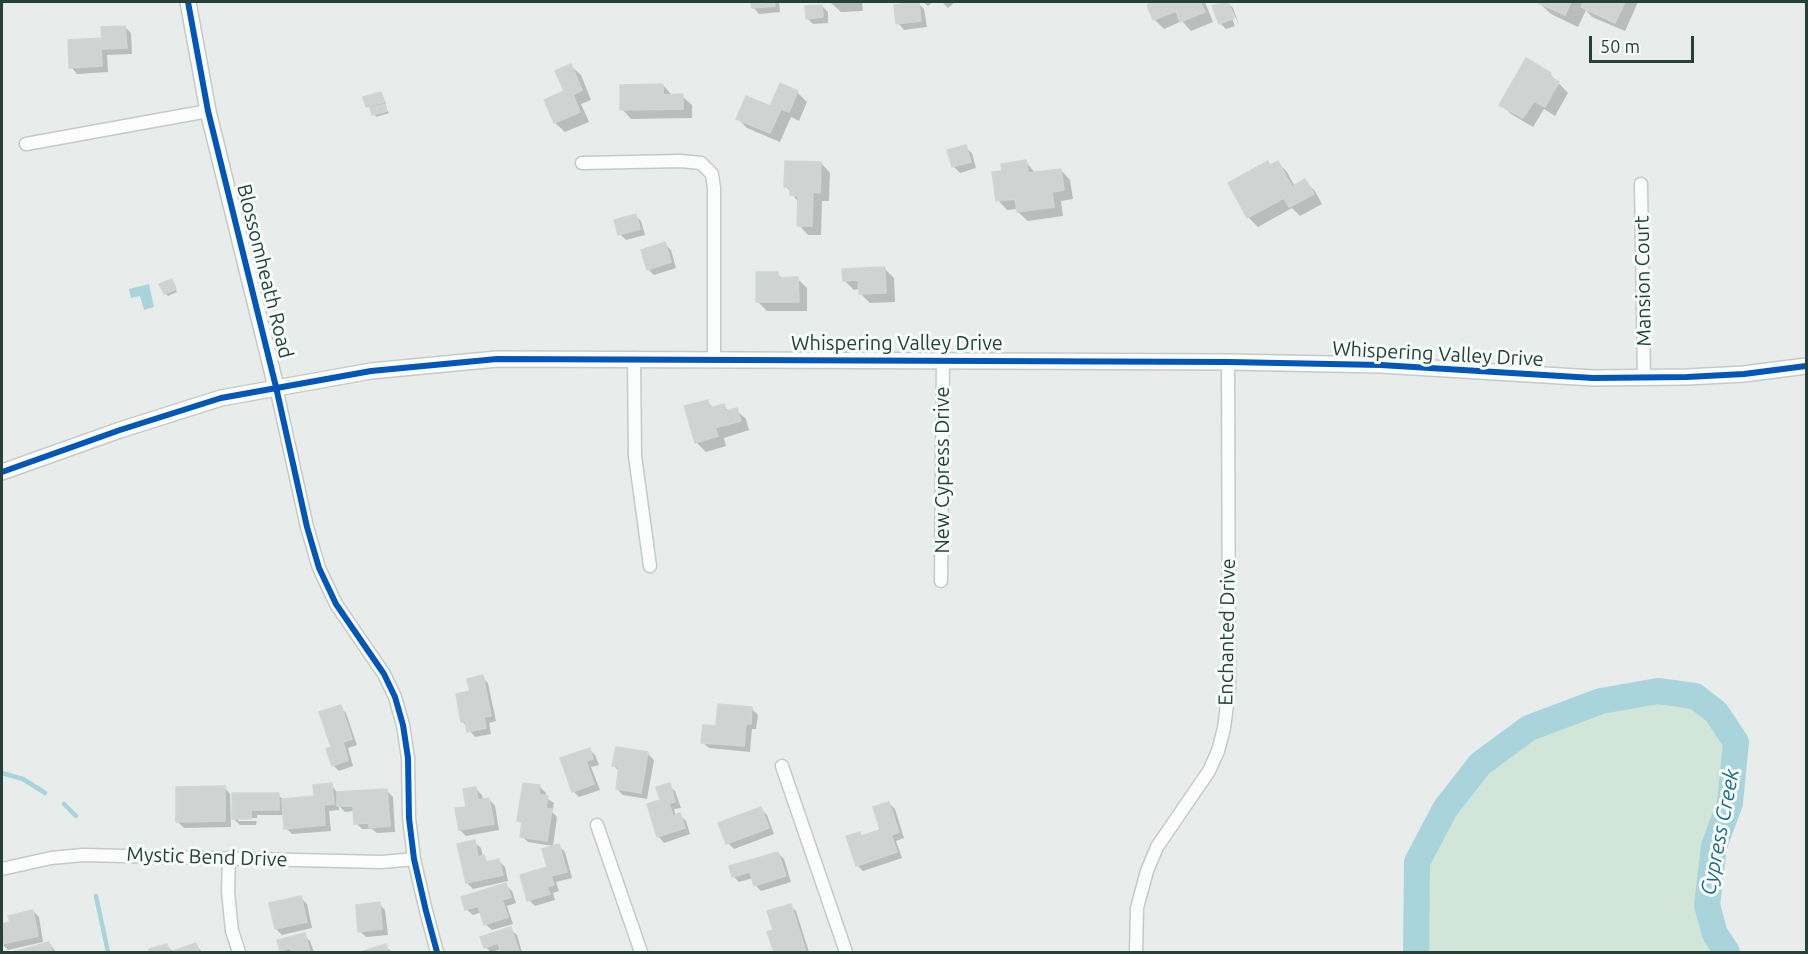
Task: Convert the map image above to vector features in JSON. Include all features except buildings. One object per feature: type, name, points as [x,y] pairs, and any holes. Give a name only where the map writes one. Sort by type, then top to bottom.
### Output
[{"type":"street","name":"Blossomheath Road","points":[[188,2],[208,111],[305,515],[320,568],[336,603],[369,650],[395,697],[406,741],[409,818],[414,859],[437,952]]},
{"type":"street","points":[[26,144],[208,111]]},
{"type":"street","points":[[582,163],[691,162],[701,163],[712,174],[714,359]]},
{"type":"street","name":"Mansion Court","points":[[1641,184],[1644,378]]},
{"type":"street","points":[[634,358],[635,456],[650,566]]},
{"type":"street","name":"Whispering Valley Drive","points":[[2,472],[170,413],[221,399],[370,370],[497,359],[943,359],[1228,362],[1381,365],[1546,376],[1644,378],[1744,374],[1806,366]]},
{"type":"street","name":"New Cypress Drive","points":[[941,581],[943,359]]},
{"type":"street","name":"Enchanted Drive","points":[[1136,952],[1137,908],[1147,871],[1157,847],[1209,771],[1218,751],[1224,728],[1229,689],[1228,362]]},
{"type":"street","points":[[782,766],[846,952]]},
{"type":"street","points":[[597,825],[641,952]]},
{"type":"street","name":"Mystic Bend Drive","points":[[2,869],[51,858],[83,855],[382,862],[414,859]]},
{"type":"street","points":[[229,858],[229,902],[232,931],[239,952]]},
{"type":"green space","points":[[1658,691],[1695,696],[1716,712],[1736,742],[1730,803],[1714,846],[1707,905],[1715,934],[1727,952],[1416,952],[1417,862],[1445,809],[1480,764],[1529,728],[1601,701]]},
{"type":"water","points":[[149,284],[154,307],[144,310],[140,296],[131,298],[129,289]]},
{"type":"waterway","name":"Cypress Creek","points":[[1416,952],[1417,862],[1445,809],[1480,764],[1529,728],[1601,701],[1658,691],[1695,696],[1716,712],[1736,742],[1730,803],[1714,846],[1707,905],[1715,934],[1727,952]]},
{"type":"waterway","points":[[2,773],[23,779],[45,793]]},
{"type":"waterway","points":[[64,804],[76,816]]},
{"type":"waterway","points":[[96,896],[108,952]]},
{"type":"cycle path","points":[[188,2],[208,111],[276,387],[307,527],[319,568],[336,604],[384,674],[395,697],[403,725],[408,758],[409,818],[414,859],[437,952]]},
{"type":"cycle path","points":[[2,472],[120,430],[221,398],[371,371],[497,359],[1228,362],[1381,365],[1593,378],[1744,374],[1806,366]]}]
